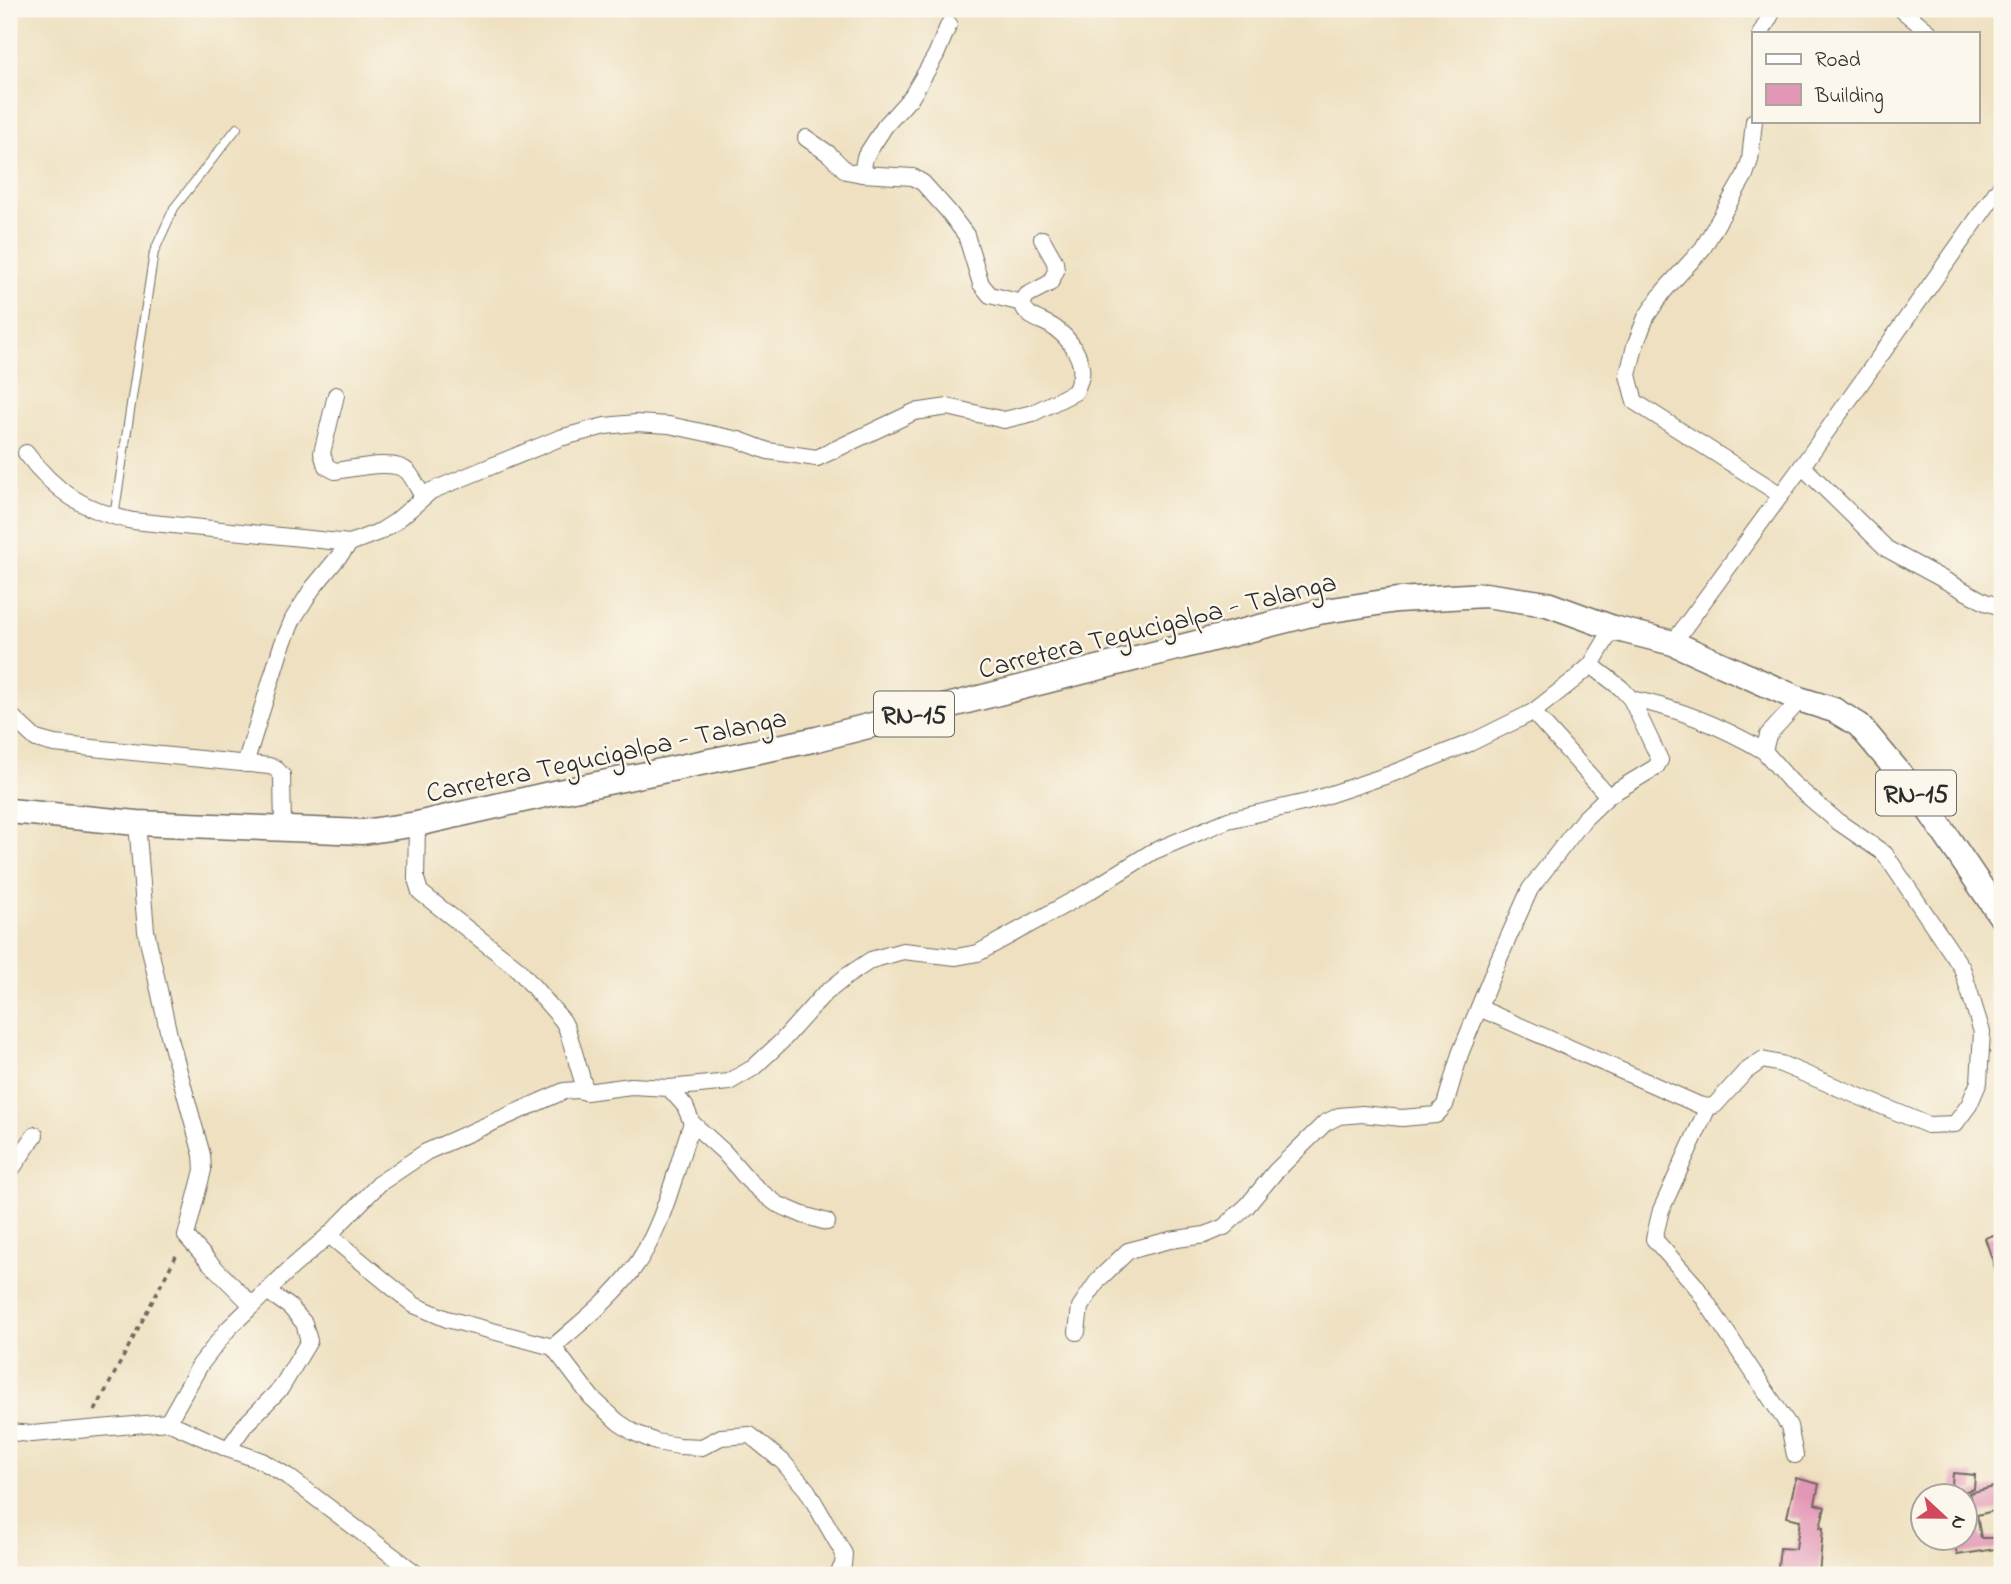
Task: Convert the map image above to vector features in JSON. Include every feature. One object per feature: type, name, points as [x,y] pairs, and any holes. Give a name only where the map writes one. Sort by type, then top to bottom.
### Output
[{"type":"main road","name":"Carretera Tegucigalpa - Talanga","points":[[9,811],[137,823],[363,832],[417,824],[817,739],[1319,611],[1397,600],[1485,595],[1546,604],[1614,628],[1674,643],[1801,699],[1834,710],[1859,725],[1922,800],[2002,918]]},
{"type":"street","points":[[1762,32],[1774,9]]},
{"type":"street","points":[[1901,9],[1929,32]]},
{"type":"street","points":[[862,174],[865,158],[885,126],[912,96],[936,55],[949,24]]},
{"type":"street","points":[[1754,122],[1745,175],[1703,248],[1664,291],[1646,317],[1628,375],[1634,402],[1781,495]]},
{"type":"street","points":[[806,138],[829,154],[846,171],[913,177],[923,183],[966,235],[981,284],[990,295],[1022,303]]},
{"type":"street","points":[[1674,643],[2002,184]]},
{"type":"street","points":[[26,453],[54,486],[71,499],[114,517],[350,543],[381,531],[416,506],[423,496],[431,491],[560,438],[605,426],[636,423],[669,425],[739,440],[768,451],[817,458],[914,412],[948,407],[1004,420],[1033,413],[1075,391],[1082,375],[1080,362],[1070,342],[1055,328],[1030,317],[1024,311],[1022,303],[1027,296],[1050,283],[1056,271],[1055,262],[1042,239]]},
{"type":"street","points":[[336,395],[322,453],[326,466],[335,471],[392,465],[406,470],[423,496]]},
{"type":"street","points":[[1802,466],[1887,549],[1985,602],[2002,607]]},
{"type":"street","points":[[245,764],[281,648],[293,619],[312,589],[350,543]]},
{"type":"street","points":[[167,1422],[200,1365],[228,1329],[329,1235],[380,1183],[426,1152],[564,1091],[631,1086],[669,1088],[729,1082],[753,1068],[781,1042],[822,996],[871,960],[903,951],[956,957],[978,953],[1088,892],[1152,852],[1228,820],[1307,802],[1391,774],[1470,743],[1533,712],[1591,665],[1614,628]]},
{"type":"street","points":[[1077,1332],[1080,1307],[1099,1279],[1128,1251],[1170,1240],[1205,1235],[1224,1227],[1325,1123],[1339,1116],[1362,1114],[1402,1118],[1436,1115],[1445,1105],[1460,1055],[1530,889],[1584,818],[1608,796],[1656,767],[1660,760],[1631,699],[1591,665]]},
{"type":"street","points":[[1479,1008],[1708,1107],[1715,1105],[1745,1072],[1762,1060],[1781,1064],[1928,1125],[1955,1124],[1969,1105],[1979,1082],[1982,1032],[1962,968],[1885,855],[1837,821],[1791,782],[1764,751],[1702,720],[1631,699]]},
{"type":"street","points":[[1764,751],[1768,735],[1801,699]]},
{"type":"street","points":[[1533,712],[1608,796]]},
{"type":"street","points":[[9,714],[36,739],[54,744],[275,768],[282,775],[283,829]]},
{"type":"street","points":[[137,823],[146,931],[169,1035],[202,1155],[203,1170],[186,1236],[252,1305]]},
{"type":"street","points":[[417,824],[416,879],[420,892],[517,968],[563,1021],[568,1029],[586,1091]]},
{"type":"street","points":[[669,1088],[685,1106],[692,1123],[724,1152],[749,1181],[777,1204],[827,1222]]},
{"type":"street","points":[[1708,1107],[1661,1210],[1654,1239],[1695,1284],[1790,1426],[1795,1455]]},
{"type":"street","points":[[553,1347],[612,1294],[632,1271],[653,1236],[692,1123]]},
{"type":"street","points":[[9,1173],[35,1135]]},
{"type":"street","points":[[329,1235],[414,1305],[447,1319],[553,1347],[591,1397],[633,1432],[656,1442],[702,1447],[721,1437],[750,1435],[783,1462],[807,1490],[844,1554],[843,1565],[837,1575]]},
{"type":"street","points":[[228,1449],[245,1425],[281,1388],[309,1341],[304,1323],[290,1307],[267,1291]]},
{"type":"street","points":[[9,1433],[167,1422],[262,1461],[287,1476],[418,1575]]},
{"type":"lane","points":[[114,517],[155,252],[174,208],[237,128]]},
{"type":"path","points":[[86,1429],[186,1236]]},
{"type":"building","points":[[2002,1232],[2002,1280],[1999,1280],[1985,1238]]},
{"type":"building","points":[[1953,1473],[1975,1475],[1974,1482],[1952,1482]]},
{"type":"building","points":[[1796,1478],[1819,1484],[1815,1504],[1825,1507],[1820,1528],[1823,1528],[1819,1575],[1777,1575],[1780,1548],[1796,1549],[1800,1520],[1787,1517]]},
{"type":"building","points":[[1998,1486],[2002,1509],[1980,1514],[1980,1490]]},
{"type":"building","points":[[1980,1532],[1981,1538],[2002,1538],[2002,1548],[1980,1551]]}]
